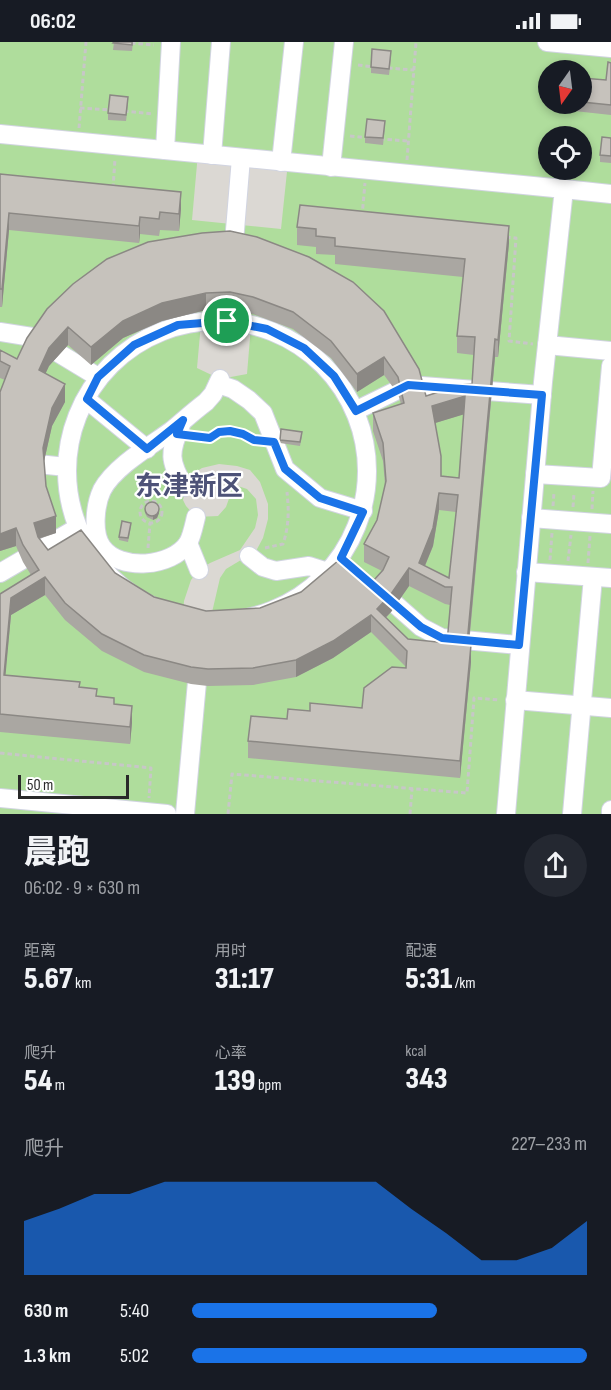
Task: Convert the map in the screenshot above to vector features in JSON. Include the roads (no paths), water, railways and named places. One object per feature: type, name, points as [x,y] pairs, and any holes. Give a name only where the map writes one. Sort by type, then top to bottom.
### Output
[{"type":"street","points":[[212,155],[221,42]]},
{"type":"street","points":[[281,162],[294,42]]},
{"type":"street","points":[[331,167],[344,42]]},
{"type":"street","points":[[548,42],[611,48]]},
{"type":"street","points":[[165,150],[171,44]]},
{"type":"street","points":[[0,134],[611,194]]},
{"type":"street","points":[[232,267],[241,158]]},
{"type":"street","points":[[506,814],[542,395],[564,189]]},
{"type":"street","points":[[227,321],[229,299]]},
{"type":"street","points":[[227,321],[267,329],[304,348],[334,376],[356,411],[368,460],[363,512],[345,561],[328,572],[314,587],[280,608],[201,632],[127,591],[98,563],[77,528],[68,498],[66,467],[75,420],[98,377],[134,345],[178,325],[227,321]]},
{"type":"street","points":[[0,332],[32,337],[98,377]]},
{"type":"street","points":[[547,345],[611,351]]},
{"type":"street","points":[[535,474],[606,479],[611,366]]},
{"type":"street","points":[[196,517],[188,543],[171,557],[147,563],[138,564],[119,560],[102,547],[96,530],[96,506],[103,489],[128,463],[180,427],[213,394],[219,382],[249,400],[263,413],[285,469],[320,498],[363,512]]},
{"type":"street","points":[[356,411],[408,385],[542,395]]},
{"type":"street","points":[[87,399],[147,449]]},
{"type":"street","points":[[180,427],[172,445],[172,461],[184,487]]},
{"type":"street","points":[[0,460],[66,467]]},
{"type":"street","points":[[531,518],[611,524]]},
{"type":"street","points":[[0,573],[77,528]]},
{"type":"street","points":[[188,543],[199,570]]},
{"type":"street","points":[[253,551],[263,567],[276,571],[309,566],[328,572]]},
{"type":"street","points":[[526,572],[602,578],[582,706],[572,814]]},
{"type":"street","points":[[368,581],[421,627],[442,638],[519,645]]},
{"type":"street","points":[[185,814],[201,632]]},
{"type":"street","points":[[515,700],[611,708]]},
{"type":"street","points":[[0,798],[167,814]]},
{"type":"district","name":"东津新区","points":[[189,487]]}]
